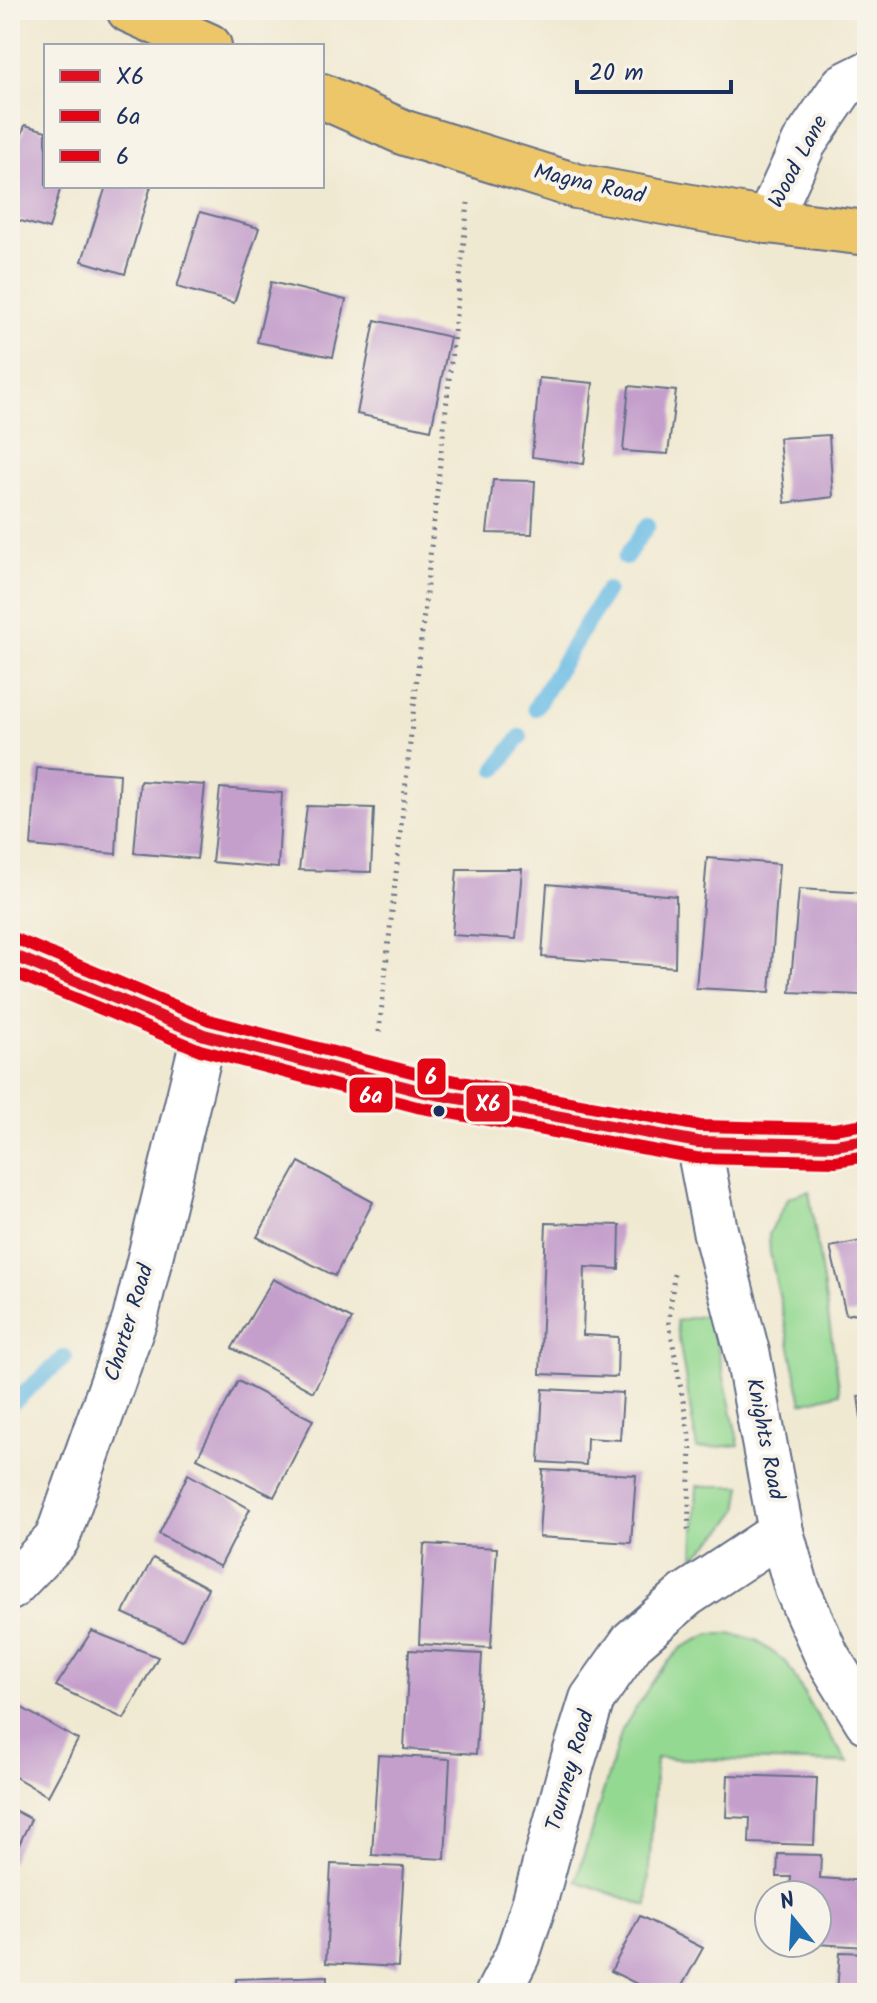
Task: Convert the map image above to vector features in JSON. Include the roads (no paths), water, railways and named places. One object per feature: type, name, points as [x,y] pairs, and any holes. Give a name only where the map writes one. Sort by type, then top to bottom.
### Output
[{"type":"main road","points":[[129,10],[205,44]]},
{"type":"main road","name":"Magna Road","points":[[324,97],[405,133],[576,186],[768,221],[867,233]]},
{"type":"street","name":"Wood Lane","points":[[768,221],[804,143],[843,86],[867,74]]},
{"type":"street","points":[[10,954],[204,1035],[420,1091],[698,1142],[835,1145],[867,1140]]},
{"type":"street","name":"Charter Road","points":[[10,1588],[57,1539],[135,1319],[204,1035]]},
{"type":"street","name":"Knights Road","points":[[698,1142],[715,1230],[748,1356],[781,1532],[797,1589],[827,1656],[867,1721]]},
{"type":"street","name":"Tourney Road","points":[[498,1993],[517,1956],[535,1901],[592,1699],[633,1641],[686,1595],[781,1532]]},
{"type":"waterway","points":[[625,558],[648,525]]},
{"type":"waterway","points":[[535,708],[607,590]]},
{"type":"waterway","points":[[496,769],[520,737]]},
{"type":"waterway","points":[[10,1405],[65,1357]]}]
